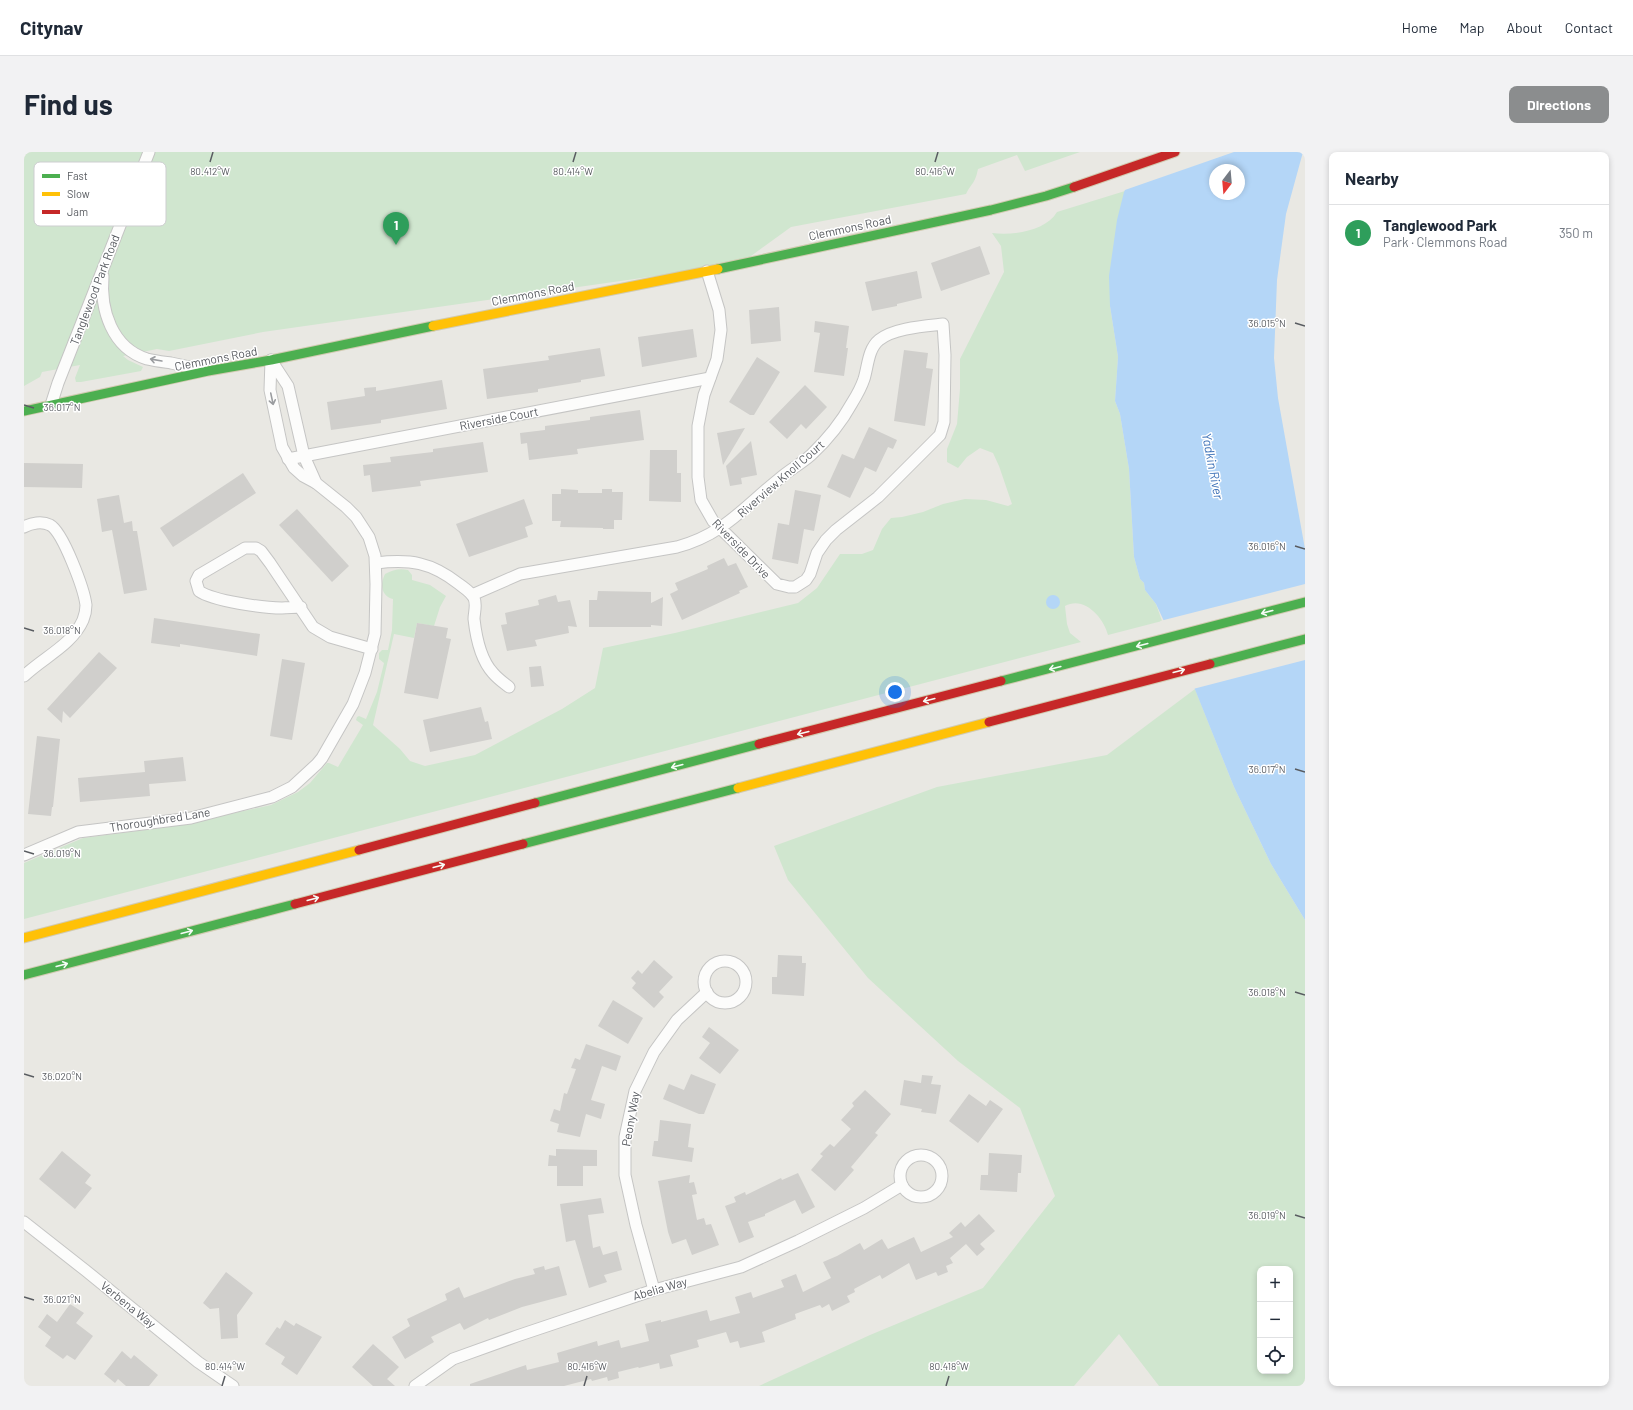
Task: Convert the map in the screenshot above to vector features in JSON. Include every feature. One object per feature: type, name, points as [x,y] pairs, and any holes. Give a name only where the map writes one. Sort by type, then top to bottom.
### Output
[{"type":"main road","name":"Clemmons Road","points":[[24,411],[208,371],[271,360],[381,336],[707,271],[991,210],[1046,196],[1175,152]]},
{"type":"main road","points":[[24,938],[750,746],[1305,602]]},
{"type":"main road","points":[[24,975],[1305,639]]},
{"type":"street","name":"Tanglewood Park Road","points":[[145,162],[149,152]]},
{"type":"street","name":"Tanglewood Park Road","points":[[51,405],[58,383],[120,226]]},
{"type":"street","points":[[104,265],[102,288],[105,311],[112,329],[120,340],[130,350],[147,359],[208,371]]},
{"type":"street","name":"Riverside Drive","points":[[707,271],[718,310],[721,330],[718,353],[704,395],[698,426],[698,477],[701,500],[710,516],[777,584],[789,587],[795,587],[806,580],[810,574],[817,553],[826,540],[836,530],[878,497],[940,435],[944,422],[945,355],[943,324]]},
{"type":"street","name":"Riverview Knoll Court","points":[[472,595],[520,574],[677,547],[696,541],[721,528],[733,520],[779,479],[811,455],[843,420],[860,390],[871,352],[879,340],[897,332],[943,324]]},
{"type":"street","points":[[271,360],[270,390],[282,447],[294,468],[303,476],[316,483]]},
{"type":"street","name":"Thoroughbred Lane","points":[[24,855],[78,832],[191,818],[272,797],[292,787],[322,758],[359,691],[372,649],[375,627],[376,563],[373,547],[369,537],[356,518],[346,507],[316,483],[304,456],[288,386],[271,360]]},
{"type":"street","name":"Riverside Court","points":[[288,459],[710,378]]},
{"type":"street","points":[[24,528],[36,523],[44,523],[57,530],[69,554],[86,604],[84,618],[72,637],[25,672]]},
{"type":"street","points":[[301,607],[281,608],[258,606],[212,597],[199,591],[196,581],[199,575],[235,553],[245,548],[256,548],[270,563],[301,607],[313,627],[320,632],[343,641],[372,649]]},
{"type":"street","points":[[376,563],[406,561],[430,566],[445,574],[472,595],[475,603],[474,621],[483,655],[493,673],[509,688]]},
{"type":"street","name":"Peony Way","points":[[654,1290],[636,1225],[625,1175],[626,1137],[635,1091],[654,1052],[677,1020],[707,992]]},
{"type":"street","name":"Abelia Way","points":[[415,1386],[453,1359],[654,1290],[741,1267],[798,1241],[864,1208],[902,1185]]},
{"type":"street","name":"Verbena Way","points":[[24,1222],[198,1362],[233,1386]]},
{"type":"green space","points":[[24,152],[1080,152],[1025,171],[1017,155],[978,169],[977,174],[966,194],[791,227],[740,264],[263,332],[169,351],[157,349],[123,356],[143,367],[141,371],[76,382],[75,378],[80,365],[42,372],[40,377],[24,386]]},
{"type":"green space","points":[[1125,191],[1110,306],[1118,357],[1115,401],[1120,414],[1129,469],[1134,557],[1140,579],[1144,583],[1145,590],[1156,604],[1162,621],[1108,635],[1106,628],[1098,615],[1086,606],[1072,603],[1065,606],[1067,624],[1070,633],[1081,642],[24,919],[24,863],[83,838],[168,827],[271,805],[298,792],[310,783],[327,763],[338,767],[363,725],[356,720],[357,717],[359,716],[366,719],[377,692],[384,663],[379,659],[379,653],[382,650],[388,650],[392,630],[393,599],[386,595],[382,586],[385,574],[391,571],[399,569],[408,570],[412,575],[412,580],[430,585],[446,596],[440,607],[434,626],[417,623],[414,638],[394,634],[373,725],[400,749],[410,761],[425,766],[475,755],[562,709],[595,688],[603,648],[675,633],[798,603],[817,588],[840,554],[862,554],[873,550],[882,529],[891,518],[923,512],[943,504],[965,499],[986,500],[1008,506],[1012,504],[993,453],[980,448],[967,457],[958,468],[947,462],[947,449],[957,424],[960,389],[960,359],[1004,272],[1001,246],[992,233],[1009,234],[1028,231],[1045,224],[1057,212]]},
{"type":"green space","points":[[1195,689],[1234,787],[1271,864],[1305,920],[1305,1386],[1159,1386],[1119,1334],[1074,1386],[759,1386],[870,1335],[983,1288],[1055,1196],[1020,1108],[958,1061],[868,978],[788,880],[774,846],[937,787],[1107,755]]},
{"type":"water","name":"Yadkin River","points":[[1142,152],[1303,152],[1286,214],[1277,280],[1274,358],[1278,398],[1305,549],[1305,920],[1271,864],[1234,787],[1190,677],[1156,604],[1145,590],[1144,583],[1140,579],[1134,557],[1129,469],[1120,414],[1115,401],[1118,357],[1110,306],[1109,276],[1117,220],[1124,192]]},
{"type":"water","points":[[1050,595],[1056,595],[1060,599],[1060,605],[1056,609],[1050,609],[1046,605],[1046,599]]},
{"type":"pier","points":[[1140,152],[1234,152],[1122,191]]},
{"type":"pier","points":[[1305,584],[1305,660],[1193,689],[1160,621]]},
{"type":"building","points":[[980,246],[990,274],[941,291],[931,263]]},
{"type":"building","points":[[917,271],[922,298],[897,304],[897,306],[872,311],[865,282]]},
{"type":"building","points":[[779,307],[781,341],[751,344],[749,310]]},
{"type":"building","points":[[815,321],[849,326],[844,376],[814,372],[820,333],[814,332]]},
{"type":"building","points":[[693,329],[697,357],[642,367],[638,337]]},
{"type":"building","points":[[600,348],[605,376],[581,380],[581,382],[538,389],[538,392],[487,399],[483,369],[549,360],[548,356]]},
{"type":"building","points":[[904,350],[928,353],[926,368],[933,369],[925,426],[894,421]]},
{"type":"building","points":[[757,357],[780,372],[754,415],[750,415],[729,402]]},
{"type":"building","points":[[442,380],[447,409],[381,420],[381,423],[331,430],[327,402],[365,396],[364,388],[376,387],[376,391]]},
{"type":"building","points":[[805,385],[827,407],[806,429],[801,424],[787,439],[769,422]]},
{"type":"building","points":[[640,410],[644,440],[577,449],[578,454],[529,460],[527,443],[521,444],[520,433],[545,430],[545,426],[590,420],[590,417]]},
{"type":"building","points":[[869,427],[897,440],[893,449],[888,447],[876,472],[865,467],[850,498],[827,487],[842,454],[854,459]]},
{"type":"building","points":[[745,428],[723,465],[717,433]]},
{"type":"building","points":[[751,441],[757,475],[741,478],[742,484],[730,486],[726,466]]},
{"type":"building","points":[[483,442],[488,472],[420,481],[421,486],[372,492],[370,475],[364,476],[363,465],[391,462],[390,457],[433,452],[433,449]]},
{"type":"building","points":[[650,450],[677,450],[677,473],[681,473],[681,502],[649,501]]},
{"type":"building","points":[[24,463],[83,464],[82,488],[24,487]]},
{"type":"building","points":[[243,473],[256,493],[173,547],[160,528]]},
{"type":"building","points":[[561,489],[578,490],[578,493],[602,493],[602,489],[612,489],[612,492],[623,492],[622,520],[614,520],[614,529],[560,527],[561,521],[552,521],[552,494],[561,494]]},
{"type":"building","points":[[795,490],[821,495],[814,531],[804,529],[798,564],[772,559],[778,523],[789,525]]},
{"type":"building","points":[[119,495],[124,523],[132,521],[133,531],[137,531],[147,590],[124,594],[112,530],[102,532],[97,499]]},
{"type":"building","points":[[524,499],[533,524],[525,527],[528,537],[469,557],[456,524]]},
{"type":"building","points":[[297,509],[349,566],[332,582],[279,525]]},
{"type":"building","points":[[724,558],[728,566],[736,563],[748,587],[739,591],[740,593],[682,620],[670,594],[678,590],[675,583],[708,569],[707,566]]},
{"type":"building","points":[[598,591],[651,592],[651,603],[663,597],[662,626],[589,627],[589,600],[597,600]]},
{"type":"building","points":[[556,595],[558,602],[570,600],[577,627],[568,626],[569,633],[535,640],[537,646],[507,651],[501,625],[507,624],[505,613],[539,605],[538,600]]},
{"type":"building","points":[[154,618],[260,634],[257,656],[180,644],[180,647],[151,643]]},
{"type":"building","points":[[417,623],[448,628],[446,638],[451,639],[438,699],[404,693]]},
{"type":"building","points":[[99,652],[117,668],[70,718],[63,711],[62,723],[47,709]]},
{"type":"building","points":[[282,659],[305,663],[292,740],[270,736]]},
{"type":"building","points":[[541,666],[544,686],[531,687],[529,667]]},
{"type":"building","points":[[481,707],[485,722],[488,721],[492,739],[430,752],[423,720]]},
{"type":"building","points":[[37,736],[60,739],[51,816],[28,814]]},
{"type":"building","points":[[183,757],[186,781],[149,784],[150,796],[80,802],[78,778],[145,772],[144,761]]},
{"type":"building","points":[[778,955],[802,956],[802,963],[806,963],[804,996],[772,994],[772,977],[777,977]]},
{"type":"building","points":[[654,960],[673,977],[659,992],[664,997],[654,1008],[632,988],[636,983],[631,978],[638,970],[642,974]]},
{"type":"building","points":[[613,1000],[643,1018],[628,1044],[598,1026]]},
{"type":"building","points":[[709,1027],[739,1050],[720,1074],[699,1058],[710,1043],[702,1037]]},
{"type":"building","points":[[586,1044],[621,1056],[616,1071],[602,1066],[591,1100],[605,1104],[601,1119],[586,1114],[580,1137],[557,1132],[559,1124],[550,1121],[554,1109],[560,1111],[564,1093],[567,1094],[576,1069],[571,1068],[575,1058],[580,1060]]},
{"type":"building","points":[[691,1074],[716,1084],[704,1114],[699,1114],[663,1099],[669,1084],[684,1090]]},
{"type":"building","points":[[922,1075],[933,1076],[931,1084],[941,1085],[936,1114],[921,1112],[922,1109],[900,1105],[904,1080],[921,1083]]},
{"type":"building","points":[[865,1090],[891,1114],[875,1133],[878,1135],[851,1167],[854,1170],[835,1191],[811,1170],[823,1156],[820,1154],[830,1144],[834,1147],[851,1129],[841,1120],[854,1106],[852,1103]]},
{"type":"building","points":[[969,1094],[986,1106],[990,1100],[1003,1109],[978,1143],[949,1121]]},
{"type":"building","points":[[660,1120],[691,1124],[688,1147],[694,1148],[692,1162],[652,1156],[654,1141],[658,1141]]},
{"type":"building","points":[[556,1149],[597,1150],[597,1166],[583,1166],[583,1186],[557,1186],[557,1166],[548,1166],[549,1155],[556,1156]]},
{"type":"building","points":[[62,1151],[91,1175],[85,1183],[92,1188],[75,1209],[39,1179]]},
{"type":"building","points":[[989,1153],[1022,1155],[1021,1173],[1018,1173],[1017,1192],[980,1190],[981,1175],[988,1175]]},
{"type":"building","points":[[798,1173],[815,1207],[802,1214],[795,1200],[765,1214],[765,1216],[748,1222],[754,1237],[739,1243],[725,1206],[736,1202],[734,1197],[745,1192],[746,1195],[781,1178],[782,1180]]},
{"type":"building","points":[[690,1175],[689,1183],[694,1182],[697,1194],[692,1195],[697,1220],[704,1218],[706,1225],[711,1224],[719,1245],[692,1255],[686,1239],[672,1244],[668,1232],[658,1181]]},
{"type":"building","points":[[601,1198],[604,1213],[588,1215],[593,1248],[600,1246],[603,1255],[617,1251],[622,1270],[604,1275],[607,1282],[589,1288],[575,1240],[566,1242],[560,1204]]},
{"type":"building","points":[[979,1214],[995,1231],[980,1244],[985,1249],[977,1256],[966,1244],[950,1258],[953,1263],[946,1266],[948,1272],[938,1276],[936,1272],[916,1280],[909,1263],[882,1279],[880,1275],[854,1289],[855,1292],[847,1296],[850,1302],[832,1311],[829,1304],[822,1308],[820,1305],[795,1314],[796,1319],[762,1332],[765,1342],[740,1348],[738,1341],[730,1343],[726,1332],[697,1340],[699,1347],[670,1355],[673,1366],[660,1369],[659,1363],[638,1367],[618,1372],[619,1378],[608,1381],[607,1377],[592,1381],[591,1379],[564,1386],[470,1386],[470,1384],[526,1365],[527,1370],[559,1362],[557,1353],[597,1341],[598,1346],[619,1340],[621,1348],[649,1341],[645,1324],[661,1320],[661,1322],[707,1310],[710,1321],[740,1313],[735,1297],[751,1292],[753,1298],[784,1287],[781,1280],[796,1274],[803,1292],[831,1278],[823,1262],[860,1243],[864,1250],[882,1239],[888,1249],[914,1237],[921,1252],[953,1237],[949,1233],[961,1222],[965,1227]]},
{"type":"building","points":[[544,1266],[545,1270],[559,1266],[567,1295],[522,1307],[489,1320],[488,1318],[464,1330],[460,1323],[431,1337],[434,1342],[405,1359],[392,1337],[410,1326],[407,1319],[447,1300],[445,1294],[459,1287],[464,1298],[515,1279],[535,1274],[533,1269]]},
{"type":"building","points":[[226,1272],[253,1293],[237,1315],[238,1338],[221,1339],[219,1308],[210,1309],[203,1303]]},
{"type":"building","points":[[70,1304],[84,1313],[76,1323],[93,1336],[75,1360],[67,1355],[63,1359],[45,1346],[51,1337],[38,1327],[47,1314],[57,1322]]},
{"type":"building","points":[[285,1320],[294,1326],[296,1323],[322,1337],[297,1375],[281,1364],[285,1357],[265,1344],[277,1327],[280,1329]]},
{"type":"building","points":[[373,1344],[399,1367],[387,1379],[395,1386],[373,1386],[352,1367]]},
{"type":"building","points":[[122,1351],[131,1359],[134,1355],[158,1375],[149,1386],[126,1386],[118,1379],[115,1383],[104,1374]]},
{"type":"traffic: fast","points":[[718,269],[991,210],[1074,187]]},
{"type":"traffic: fast","points":[[24,411],[208,371],[271,360],[433,326]]},
{"type":"traffic: fast","points":[[1001,681],[1305,602]]},
{"type":"traffic: fast","points":[[1210,664],[1305,639]]},
{"type":"traffic: fast","points":[[535,803],[759,744]]},
{"type":"traffic: fast","points":[[523,844],[738,788]]},
{"type":"traffic: fast","points":[[24,975],[295,904]]},
{"type":"traffic: slow","points":[[433,326],[718,269]]},
{"type":"traffic: slow","points":[[738,788],[989,722]]},
{"type":"traffic: slow","points":[[24,938],[359,850]]},
{"type":"traffic: jam","points":[[1074,187],[1175,152]]},
{"type":"traffic: jam","points":[[989,722],[1210,664]]},
{"type":"traffic: jam","points":[[759,744],[1001,681]]},
{"type":"traffic: jam","points":[[359,850],[535,803]]},
{"type":"traffic: jam","points":[[295,904],[523,844]]},
{"type":"place","name":"Tanglewood Park","points":[[396,245]]}]
